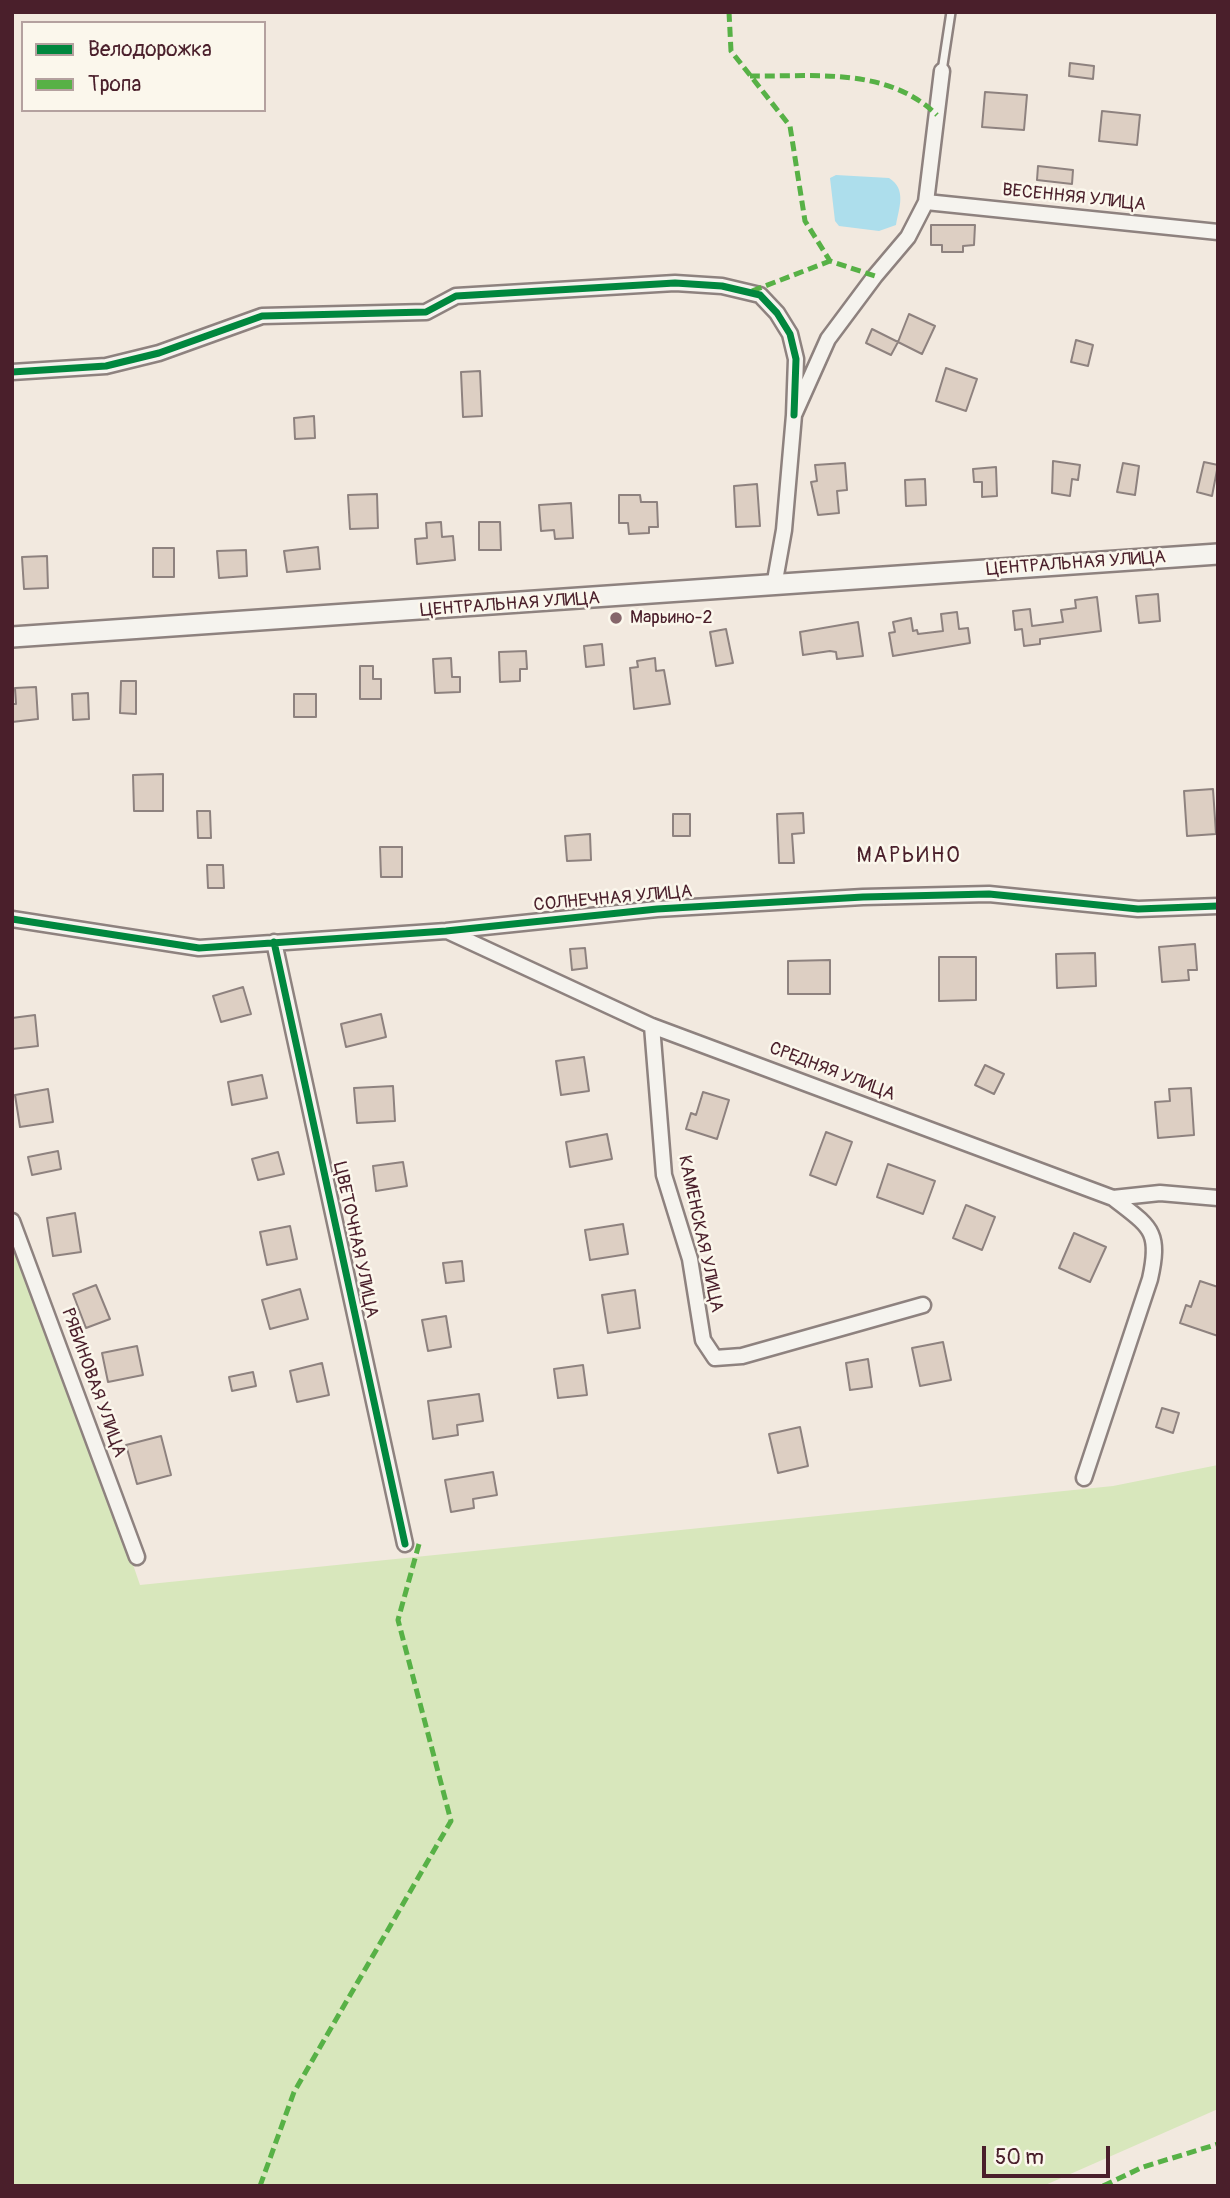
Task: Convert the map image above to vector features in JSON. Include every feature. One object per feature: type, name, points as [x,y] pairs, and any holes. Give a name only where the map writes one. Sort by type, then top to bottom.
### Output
[{"type":"main road","name":"ЦЕНТРАЛЬНАЯ УЛИЦА","points":[[12,637],[1218,554]]},
{"type":"street","points":[[793,415],[828,339],[908,237],[926,202],[942,71]]},
{"type":"street","name":"ВЕСЕННЯЯ УЛИЦА","points":[[926,202],[1218,232]]},
{"type":"street","points":[[12,372],[106,366],[159,353],[262,316],[426,312],[456,296],[675,283],[722,286],[760,295],[777,313],[790,334],[796,359],[784,530],[774,586]]},
{"type":"street","name":"СОЛНЕЧНАЯ УЛИЦА","points":[[12,919],[199,948],[446,931],[657,909],[863,897],[989,894],[1138,909],[1218,906]]},
{"type":"street","name":"СРЕДНЯЯ УЛИЦА","points":[[446,931],[652,1026],[1113,1198],[1160,1193],[1218,1198]]},
{"type":"street","name":"ЦВЕТОЧНАЯ УЛИЦА","points":[[274,942],[405,1544]]},
{"type":"street","name":"КАМЕНСКАЯ УЛИЦА","points":[[652,1026],[664,1175],[690,1259],[703,1340],[715,1357],[742,1356],[923,1306]]},
{"type":"street","points":[[1084,1478],[1150,1279],[1156,1251],[1149,1226],[1113,1198]]},
{"type":"street","name":"РЯБИНОВАЯ УЛИЦА","points":[[12,1221],[137,1558]]},
{"type":"lane","points":[[942,71],[951,12]]},
{"type":"green space","points":[[12,1211],[140,1585],[1113,1486],[1218,1465],[1218,2109],[1043,2186],[12,2186]]},
{"type":"water","points":[[836,175],[889,178],[895,182],[900,193],[896,225],[879,231],[839,226],[835,221],[830,178]]},
{"type":"building","points":[[1070,63],[1094,66],[1093,79],[1069,76]]},
{"type":"building","points":[[985,92],[1027,95],[1024,130],[982,127]]},
{"type":"building","points":[[1102,111],[1140,115],[1137,145],[1099,141]]},
{"type":"building","points":[[1038,166],[1073,170],[1072,184],[1037,180]]},
{"type":"building","points":[[931,225],[975,225],[974,245],[963,246],[963,252],[942,252],[942,245],[931,245]]},
{"type":"building","points":[[909,314],[935,326],[922,354],[898,342]]},
{"type":"building","points":[[872,329],[898,342],[891,355],[866,343]]},
{"type":"building","points":[[1076,340],[1093,345],[1088,366],[1071,362]]},
{"type":"building","points":[[946,368],[977,379],[966,411],[936,401]]},
{"type":"building","points":[[480,371],[482,416],[463,417],[461,372]]},
{"type":"building","points":[[314,416],[315,438],[295,439],[294,418]]},
{"type":"building","points":[[1053,461],[1080,465],[1078,480],[1072,479],[1070,496],[1052,493]]},
{"type":"building","points":[[1204,462],[1218,465],[1212,496],[1197,492]]},
{"type":"building","points":[[845,463],[847,490],[837,491],[839,513],[818,515],[811,482],[817,481],[815,465]]},
{"type":"building","points":[[1123,463],[1139,466],[1135,495],[1117,492]]},
{"type":"building","points":[[996,467],[997,496],[982,497],[982,482],[974,482],[973,469]]},
{"type":"building","points":[[925,479],[926,505],[906,506],[905,480]]},
{"type":"building","points":[[757,484],[760,526],[736,527],[734,486]]},
{"type":"building","points":[[377,494],[378,528],[350,529],[348,495]]},
{"type":"building","points":[[619,495],[640,495],[641,502],[657,502],[658,527],[649,527],[649,533],[629,534],[628,523],[619,523]]},
{"type":"building","points":[[571,503],[573,538],[555,539],[554,530],[541,531],[539,505]]},
{"type":"building","points":[[441,522],[442,537],[453,536],[455,560],[417,564],[415,539],[427,538],[426,523]]},
{"type":"building","points":[[479,522],[500,522],[501,550],[479,550]]},
{"type":"building","points":[[318,547],[320,569],[287,572],[284,551]]},
{"type":"building","points":[[153,548],[174,548],[174,577],[153,577]]},
{"type":"building","points":[[246,550],[247,576],[219,578],[217,551]]},
{"type":"building","points":[[47,556],[48,588],[24,589],[22,557]]},
{"type":"building","points":[[1158,594],[1160,621],[1139,623],[1136,596]]},
{"type":"building","points":[[1097,597],[1101,631],[1040,639],[1040,644],[1024,646],[1022,629],[1015,630],[1013,611],[1030,609],[1032,626],[1063,622],[1061,610],[1076,608],[1075,600]]},
{"type":"building","points":[[957,612],[959,629],[968,628],[970,643],[893,656],[889,633],[895,632],[893,622],[911,618],[913,631],[917,630],[918,634],[943,631],[941,614]]},
{"type":"building","points":[[858,622],[863,656],[837,659],[836,652],[830,651],[803,655],[800,632]]},
{"type":"building","points":[[726,629],[733,663],[716,666],[710,632]]},
{"type":"building","points":[[602,644],[604,665],[586,667],[584,646]]},
{"type":"building","points":[[526,651],[527,669],[520,669],[520,681],[500,682],[499,652]]},
{"type":"building","points":[[451,658],[452,677],[460,677],[460,692],[435,693],[433,659]]},
{"type":"building","points":[[655,658],[656,671],[664,670],[670,704],[634,709],[630,668],[638,667],[637,661]]},
{"type":"building","points":[[360,666],[373,666],[373,679],[381,679],[381,699],[360,699]]},
{"type":"building","points":[[121,681],[136,681],[136,714],[120,713]]},
{"type":"building","points":[[36,687],[38,719],[12,722],[12,704],[16,704],[15,688]]},
{"type":"building","points":[[88,693],[89,719],[73,720],[72,694]]},
{"type":"building","points":[[294,694],[316,694],[316,717],[294,717]]},
{"type":"building","points":[[163,774],[163,811],[134,811],[133,775]]},
{"type":"building","points":[[1213,789],[1216,834],[1187,836],[1184,791]]},
{"type":"building","points":[[197,811],[210,811],[211,838],[198,838]]},
{"type":"building","points":[[803,813],[804,833],[792,834],[794,863],[779,863],[777,814]]},
{"type":"building","points":[[673,814],[690,814],[690,836],[673,836]]},
{"type":"building","points":[[590,834],[591,860],[567,861],[565,836]]},
{"type":"building","points":[[380,847],[402,847],[402,877],[381,877]]},
{"type":"building","points":[[207,865],[223,865],[224,888],[208,888]]},
{"type":"building","points":[[1195,944],[1197,970],[1188,970],[1189,980],[1162,982],[1159,947]]},
{"type":"building","points":[[585,948],[587,968],[572,970],[570,949]]},
{"type":"building","points":[[1095,953],[1096,986],[1057,988],[1056,954]]},
{"type":"building","points":[[939,957],[976,957],[976,1000],[939,1001]]},
{"type":"building","points":[[830,960],[830,994],[788,994],[788,961]]},
{"type":"building","points":[[243,987],[251,1014],[221,1022],[213,996]]},
{"type":"building","points":[[381,1014],[386,1037],[346,1047],[341,1024]]},
{"type":"building","points":[[35,1015],[38,1046],[12,1049],[12,1018]]},
{"type":"building","points":[[584,1057],[589,1091],[561,1095],[556,1061]]},
{"type":"building","points":[[985,1065],[1004,1074],[994,1094],[975,1085]]},
{"type":"building","points":[[262,1075],[267,1098],[232,1105],[228,1082]]},
{"type":"building","points":[[393,1086],[395,1121],[357,1123],[354,1088]]},
{"type":"building","points":[[1191,1088],[1194,1135],[1158,1138],[1155,1102],[1170,1101],[1169,1089]]},
{"type":"building","points":[[48,1089],[53,1122],[20,1127],[15,1095]]},
{"type":"building","points":[[703,1092],[729,1100],[717,1139],[686,1129],[691,1113],[696,1115]]},
{"type":"building","points":[[826,1132],[852,1142],[836,1185],[810,1175]]},
{"type":"building","points":[[607,1134],[612,1159],[570,1167],[566,1142]]},
{"type":"building","points":[[58,1151],[61,1169],[32,1175],[28,1157]]},
{"type":"building","points":[[278,1152],[284,1174],[258,1180],[252,1159]]},
{"type":"building","points":[[403,1162],[407,1186],[376,1191],[373,1166]]},
{"type":"building","points":[[888,1164],[935,1181],[923,1214],[877,1197]]},
{"type":"building","points":[[966,1205],[995,1217],[982,1250],[953,1238]]},
{"type":"building","points":[[75,1213],[81,1252],[53,1256],[47,1218]]},
{"type":"building","points":[[623,1224],[628,1254],[590,1260],[585,1230]]},
{"type":"building","points":[[290,1226],[297,1259],[267,1265],[260,1232]]},
{"type":"building","points":[[1074,1233],[1106,1247],[1090,1282],[1059,1268]]},
{"type":"building","points":[[462,1261],[464,1281],[446,1283],[443,1263]]},
{"type":"building","points":[[1200,1281],[1218,1287],[1218,1336],[1180,1323],[1186,1305],[1191,1307]]},
{"type":"building","points":[[96,1285],[110,1319],[86,1328],[73,1294]]},
{"type":"building","points":[[300,1289],[308,1319],[270,1329],[262,1300]]},
{"type":"building","points":[[635,1290],[640,1328],[608,1333],[602,1295]]},
{"type":"building","points":[[446,1316],[451,1347],[428,1351],[422,1320]]},
{"type":"building","points":[[943,1342],[951,1380],[920,1386],[912,1348]]},
{"type":"building","points":[[137,1346],[143,1375],[108,1382],[102,1353]]},
{"type":"building","points":[[868,1359],[872,1387],[850,1390],[846,1363]]},
{"type":"building","points":[[322,1363],[329,1395],[297,1402],[290,1371]]},
{"type":"building","points":[[583,1365],[587,1395],[558,1398],[554,1369]]},
{"type":"building","points":[[253,1372],[256,1386],[232,1391],[229,1377]]},
{"type":"building","points":[[479,1394],[483,1421],[457,1425],[458,1435],[433,1439],[428,1401]]},
{"type":"building","points":[[1162,1408],[1179,1413],[1173,1433],[1156,1427]]},
{"type":"building","points":[[800,1427],[808,1466],[778,1473],[769,1434]]},
{"type":"building","points":[[161,1436],[171,1475],[137,1484],[126,1445]]},
{"type":"building","points":[[493,1472],[497,1495],[473,1499],[474,1508],[451,1512],[445,1480]]},
{"type":"marked path","points":[[729,12],[731,51],[790,126],[805,221],[830,261],[875,276]]},
{"type":"marked path","points":[[750,76],[824,76],[872,81],[917,99],[937,115]]},
{"type":"marked path","points":[[752,291],[830,261]]},
{"type":"marked path","points":[[260,2186],[294,2092],[451,1821],[398,1620],[419,1544]]},
{"type":"marked path","points":[[1103,2186],[1143,2167],[1218,2144]]},
{"type":"cycle path","points":[[12,372],[106,366],[159,353],[262,316],[426,312],[456,296],[675,283],[722,286],[760,295],[777,313],[790,334],[796,359],[794,415]]},
{"type":"cycle path","points":[[12,919],[199,948],[446,931],[657,909],[863,897],[989,894],[1138,909],[1218,906]]},
{"type":"cycle path","points":[[274,942],[405,1544]]},
{"type":"place","name":"Марьино-2","points":[[616,618]]},
{"type":"district","name":"МАРЬИНО","points":[[909,857]]}]
